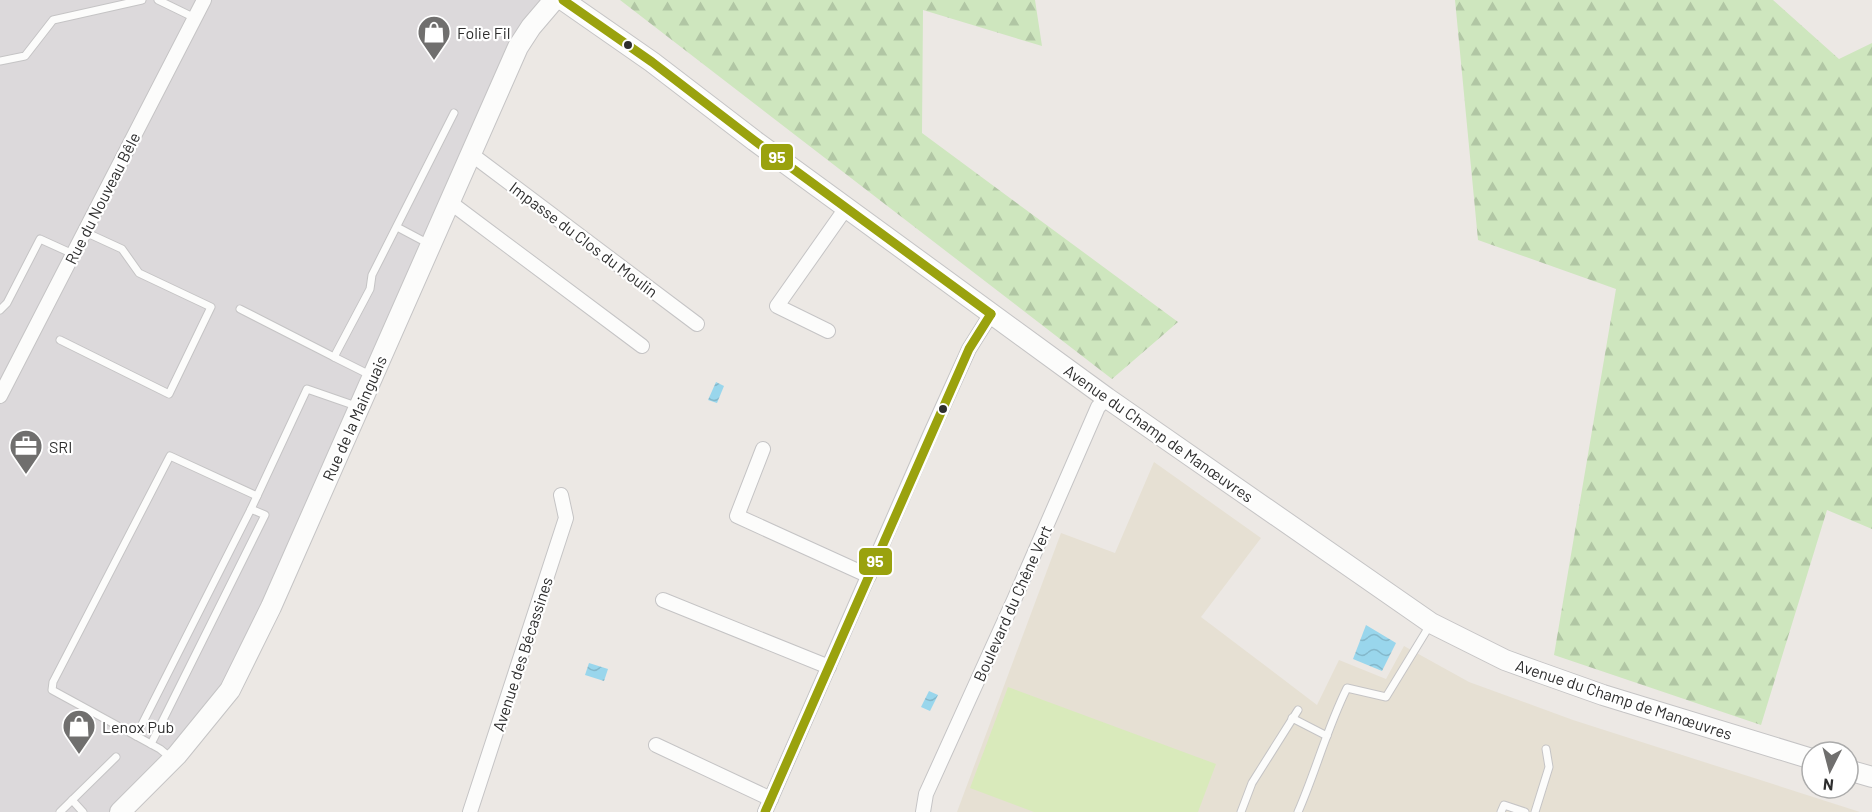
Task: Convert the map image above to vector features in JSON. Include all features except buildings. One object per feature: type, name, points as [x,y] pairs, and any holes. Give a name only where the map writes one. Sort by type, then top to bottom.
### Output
[{"type":"street","name":"Rue du Nouveau Bêle","points":[[0,396],[204,0]]},
{"type":"street","name":"Rue de la Mainguais","points":[[120,812],[172,760],[230,690],[271,607],[518,47],[531,27],[554,0]]},
{"type":"street","name":"Avenue du Champ de Manœuvres","points":[[563,0],[652,62],[846,208],[1107,398],[1431,623],[1505,660],[1532,670],[1603,695],[1800,755]]},
{"type":"street","name":"Impasse du Clos du Moulin","points":[[471,154],[697,324]]},
{"type":"street","points":[[451,203],[642,346]]},
{"type":"street","points":[[828,331],[777,306],[846,208]]},
{"type":"street","points":[[656,745],[768,806],[930,435],[969,349],[991,314]]},
{"type":"street","name":"Boulevard du Chêne Vert","points":[[923,812],[926,794],[1098,407],[1107,398]]},
{"type":"street","points":[[763,449],[737,516],[869,576]]},
{"type":"street","name":"Avenue des Bécassines","points":[[470,812],[566,518],[561,495]]},
{"type":"street","points":[[663,600],[829,667]]},
{"type":"lane","points":[[0,61],[25,56],[53,20],[142,0]]},
{"type":"lane","points":[[158,0],[195,18]]},
{"type":"lane","points":[[334,357],[370,289],[372,275],[454,113]]},
{"type":"lane","points":[[397,227],[432,246]]},
{"type":"lane","points":[[60,340],[169,394],[211,308],[139,273],[122,249],[85,232]]},
{"type":"lane","points":[[0,310],[7,303],[40,239],[73,254]]},
{"type":"lane","points":[[240,309],[372,376]]},
{"type":"lane","points":[[136,736],[251,509],[307,389],[359,407]]},
{"type":"lane","points":[[172,760],[160,749],[52,690],[53,682],[170,456],[257,496]]},
{"type":"lane","points":[[151,744],[265,515],[251,509]]},
{"type":"lane","points":[[1308,812],[1299,811],[1337,708],[1347,688],[1386,697],[1431,623]]},
{"type":"lane","points":[[1241,812],[1252,783],[1298,710]]},
{"type":"lane","points":[[1292,718],[1327,736]]},
{"type":"lane","points":[[1535,812],[1549,767],[1546,749]]},
{"type":"lane","points":[[60,812],[116,757]]},
{"type":"lane","points":[[72,800],[83,812]]},
{"type":"lane","points":[[1501,812],[1504,805],[1525,812]]},
{"type":"shaded area","points":[[0,0],[543,0],[254,645],[120,812],[0,812]]},
{"type":"shaded area","points":[[1154,462],[1261,538],[1201,617],[1317,705],[1339,660],[1386,679],[1404,646],[1469,682],[1573,720],[1800,793],[1800,800],[1823,800],[1860,812],[957,812],[1061,533],[1115,553]]},
{"type":"green space","points":[[620,0],[1035,0],[1042,46],[923,10],[922,133],[1178,322],[1112,379]]},
{"type":"green space","points":[[1455,0],[1773,0],[1839,59],[1872,43],[1872,529],[1827,510],[1761,725],[1554,655],[1616,289],[1478,240]]},
{"type":"green space","points":[[1008,687],[1216,764],[1198,812],[1034,812],[970,788]]},
{"type":"water","points":[[716,382],[724,386],[717,403],[708,400]]},
{"type":"water","points":[[1366,625],[1396,643],[1382,671],[1353,659]]},
{"type":"water","points":[[589,663],[608,669],[604,681],[585,675]]},
{"type":"water","points":[[929,691],[938,695],[930,711],[921,707]]},
{"type":"transit line","name":"95","points":[[563,0],[652,62],[755,141],[991,314]]},
{"type":"transit line","name":"95","points":[[765,812],[969,349],[991,314]]},
{"type":"place","name":"Folie Fil","points":[[434,61]]},
{"type":"place","name":"SRI","points":[[26,475]]},
{"type":"place","name":"Lenox Pub","points":[[79,755]]}]
